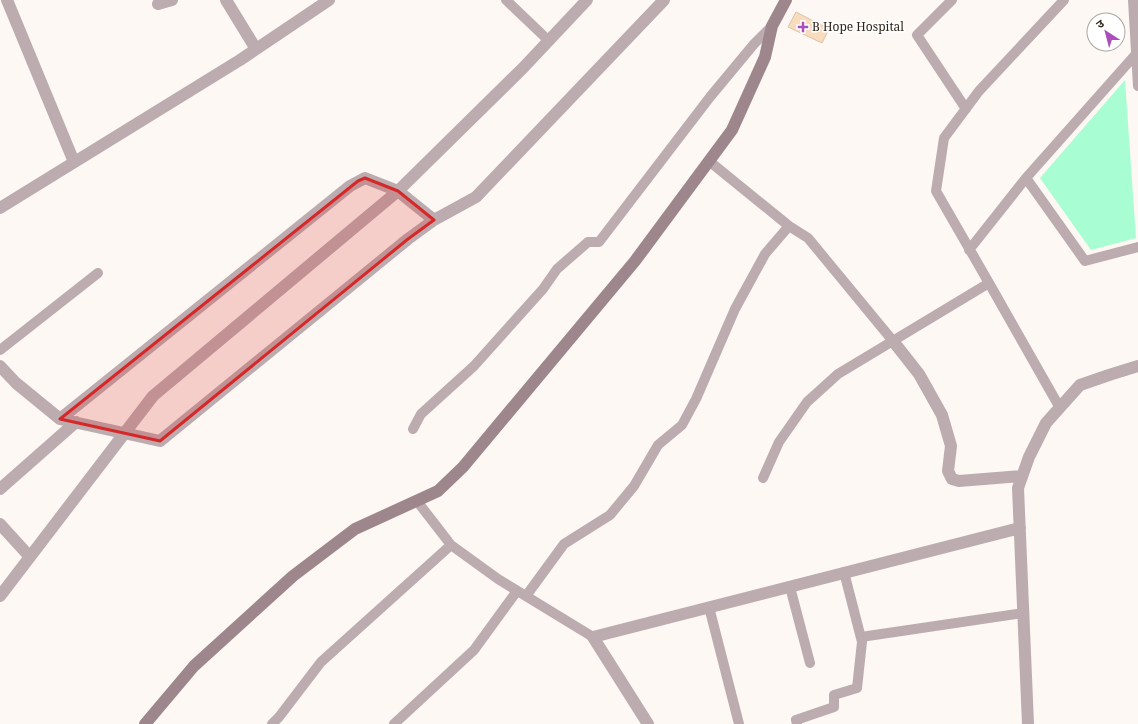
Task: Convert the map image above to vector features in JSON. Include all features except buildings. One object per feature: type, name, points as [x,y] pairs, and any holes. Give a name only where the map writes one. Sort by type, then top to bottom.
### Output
[{"type":"street","points":[[7,0],[74,162]]},
{"type":"street","points":[[158,4],[172,0]]},
{"type":"street","points":[[226,0],[256,49]]},
{"type":"street","points":[[0,208],[256,49],[330,0]]},
{"type":"street","points":[[0,596],[152,396],[398,191],[523,68],[587,0]]},
{"type":"street","points":[[0,366],[16,383],[60,419],[160,441],[408,239],[434,220],[476,197],[664,0]]},
{"type":"street","points":[[145,724],[194,666],[293,576],[355,529],[438,491],[463,467],[635,261],[732,130],[765,57],[772,26],[786,0]]},
{"type":"street","points":[[60,419],[350,186],[365,178],[398,191],[434,220]]},
{"type":"street","points":[[893,341],[919,374],[942,415],[951,446],[948,471],[952,479],[959,481],[1022,476]]},
{"type":"street","points":[[1028,724],[1018,488],[1029,457],[1046,423],[1080,385],[1138,366]]},
{"type":"street","points":[[0,489],[76,422]]},
{"type":"street","points":[[0,524],[30,557]]},
{"type":"street","points":[[648,724],[593,637],[1020,528]]},
{"type":"lane","points":[[506,0],[549,41]]},
{"type":"lane","points":[[952,0],[917,35],[966,109]]},
{"type":"lane","points":[[1060,408],[936,192],[944,138],[979,91],[1064,0]]},
{"type":"lane","points":[[1133,0],[1138,86]]},
{"type":"lane","points":[[413,429],[421,414],[474,366],[543,289],[557,269],[588,242],[599,242],[710,97],[754,44],[772,26]]},
{"type":"lane","points":[[969,250],[1026,178],[1136,54]]},
{"type":"lane","points":[[709,161],[788,226],[808,238],[893,341]]},
{"type":"lane","points":[[1026,178],[1085,261],[1138,247]]},
{"type":"lane","points":[[394,724],[474,650],[564,544],[610,515],[634,486],[658,445],[682,425],[696,399],[735,309],[765,254],[788,226]]},
{"type":"lane","points":[[0,350],[98,273]]},
{"type":"lane","points":[[763,478],[779,442],[807,402],[838,374],[989,283]]},
{"type":"lane","points":[[417,501],[451,545],[521,594],[593,637]]},
{"type":"lane","points":[[272,724],[321,662],[451,545]]},
{"type":"lane","points":[[797,724],[796,720],[834,707],[834,695],[857,688],[862,642],[844,572]]},
{"type":"lane","points":[[790,587],[810,663]]},
{"type":"lane","points":[[709,607],[739,724]]},
{"type":"lane","points":[[861,637],[1023,613]]},
{"type":"highlighted area","points":[[365,178],[398,191],[434,220],[408,239],[160,441],[60,419],[358,181]]},
{"type":"green space","points":[[1125,80],[1136,238],[1091,250],[1040,178]]},
{"type":"place","name":"B Hope Hospital","points":[[803,27]]}]
